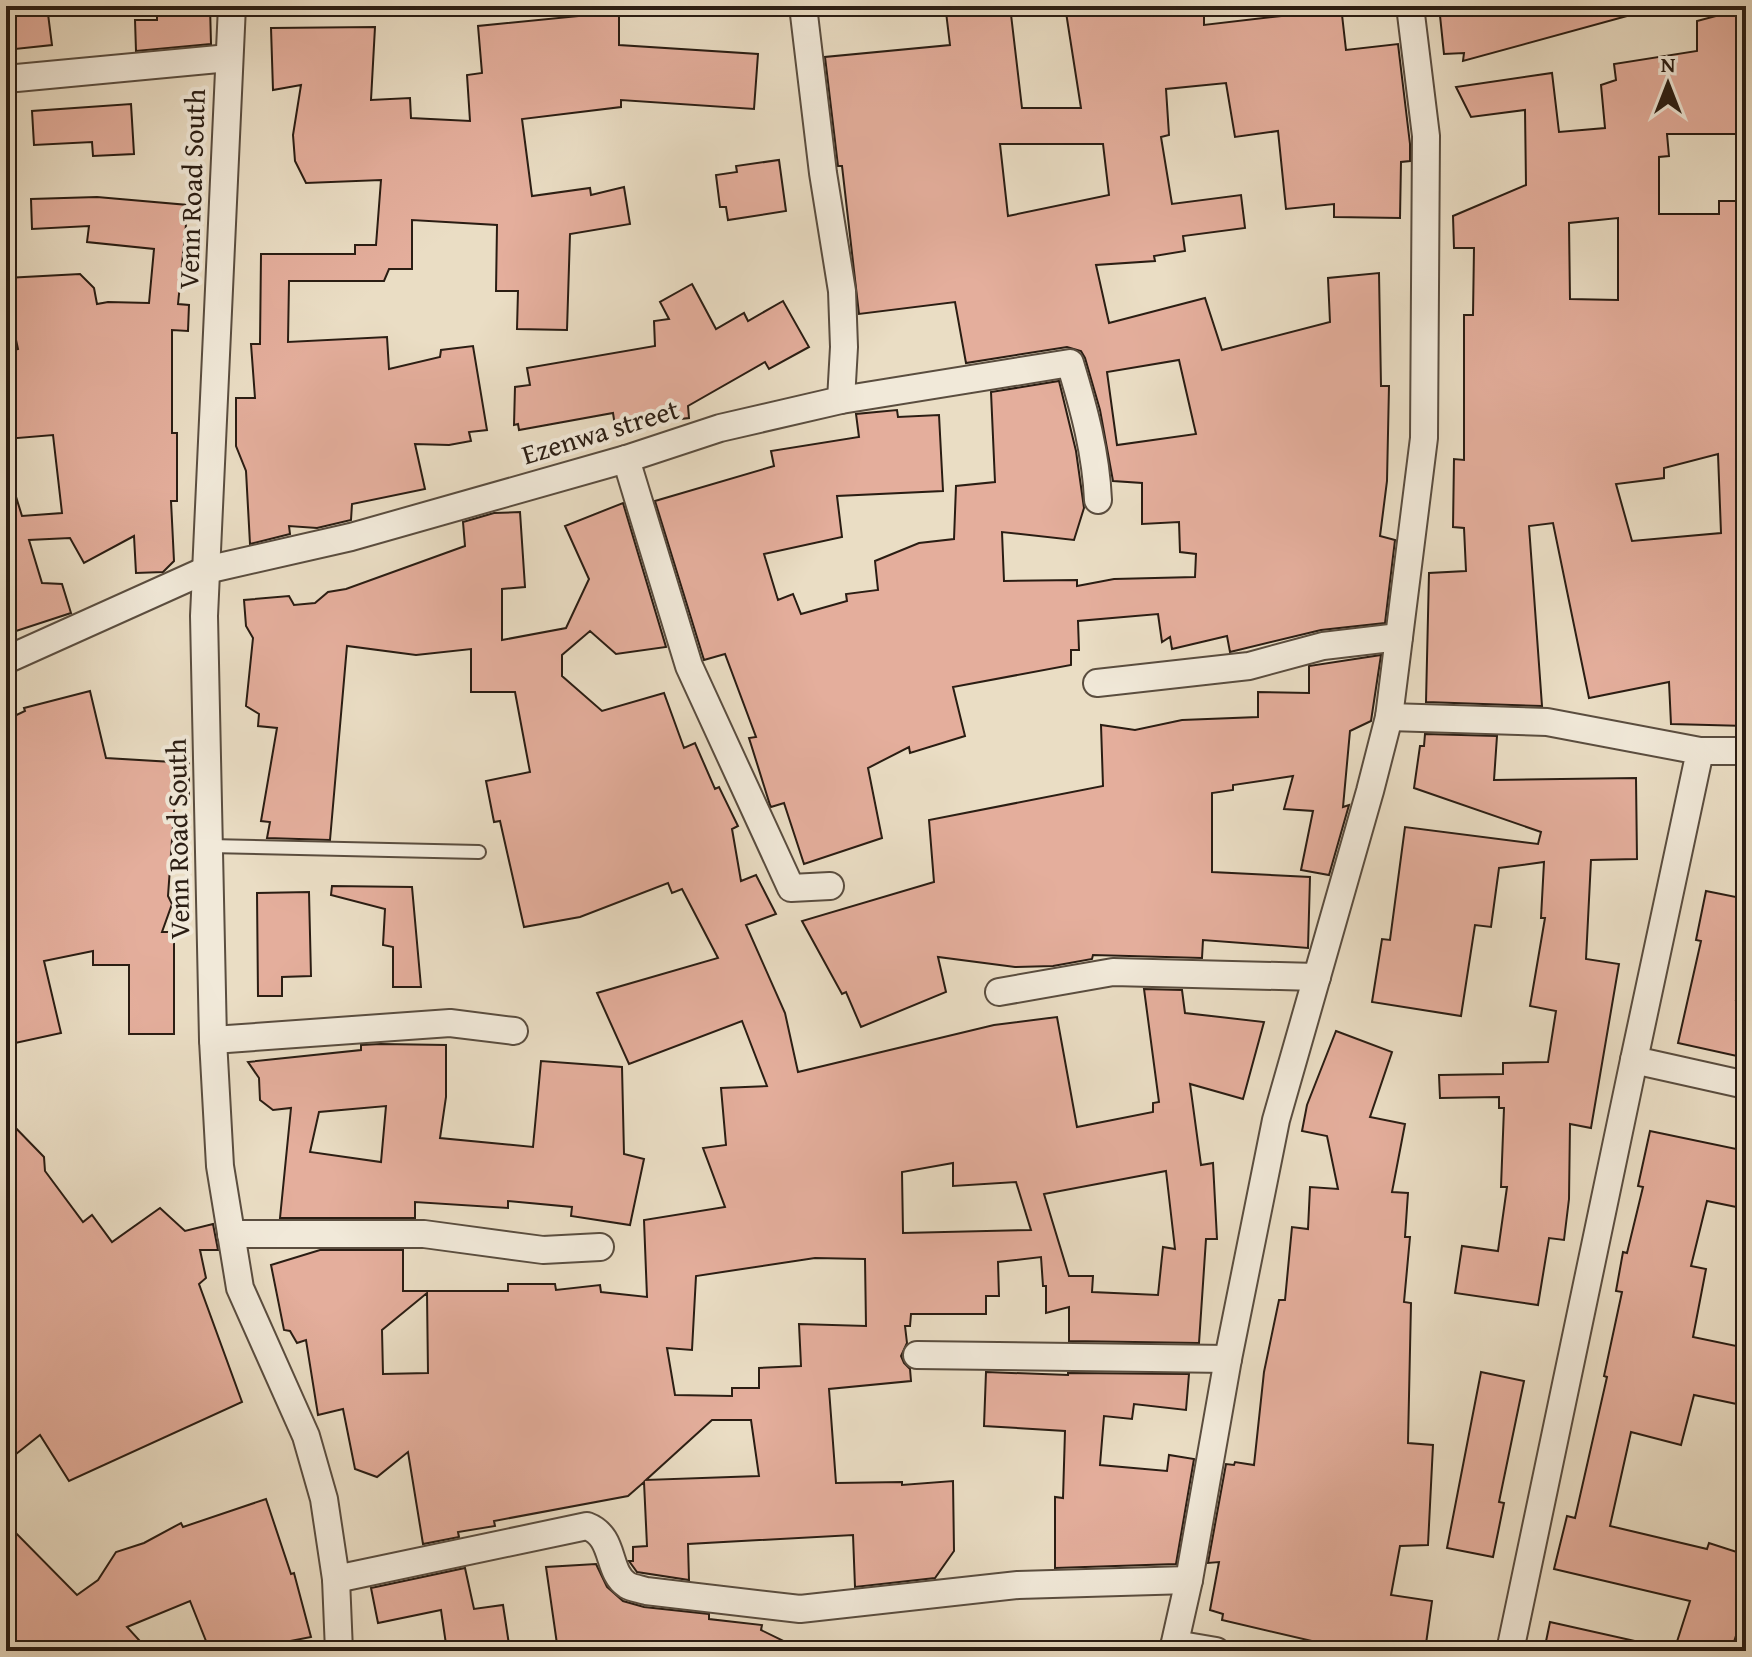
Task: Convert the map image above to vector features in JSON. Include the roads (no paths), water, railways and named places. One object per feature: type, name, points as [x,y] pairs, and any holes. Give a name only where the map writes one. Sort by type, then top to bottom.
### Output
[{"type":"street","name":"Venn Road South","points":[[232,6],[204,616],[213,1040],[220,1166],[240,1288],[306,1436],[324,1499],[336,1579],[339,1651]]},
{"type":"street","points":[[807,6],[823,173],[842,291],[844,347],[841,400]]},
{"type":"street","points":[[1216,1651],[1174,1648],[1276,1120],[1389,717],[1424,438],[1426,136],[1410,6]]},
{"type":"street","points":[[6,79],[229,58]]},
{"type":"street","name":"Ezenwa street","points":[[6,660],[206,570],[351,537],[626,459],[720,428],[841,400],[1070,363],[1088,425],[1098,500]]},
{"type":"street","points":[[626,459],[689,666],[791,888],[830,886]]},
{"type":"street","points":[[1097,683],[1249,666],[1323,646],[1399,637]]},
{"type":"street","points":[[1389,717],[1547,722],[1700,751],[1746,751]]},
{"type":"street","points":[[1510,1651],[1700,751]]},
{"type":"street","points":[[999,992],[1113,972],[1317,977]]},
{"type":"street","points":[[213,1040],[450,1023],[514,1031]]},
{"type":"street","points":[[1634,1060],[1746,1085]]},
{"type":"street","points":[[231,1234],[424,1234],[543,1250],[600,1247]]},
{"type":"street","points":[[917,1355],[1228,1359]]},
{"type":"street","points":[[336,1579],[587,1526],[602,1534],[620,1578],[627,1585],[646,1591],[800,1609],[1018,1585],[1189,1580]]},
{"type":"lane","points":[[209,846],[479,852]]}]
